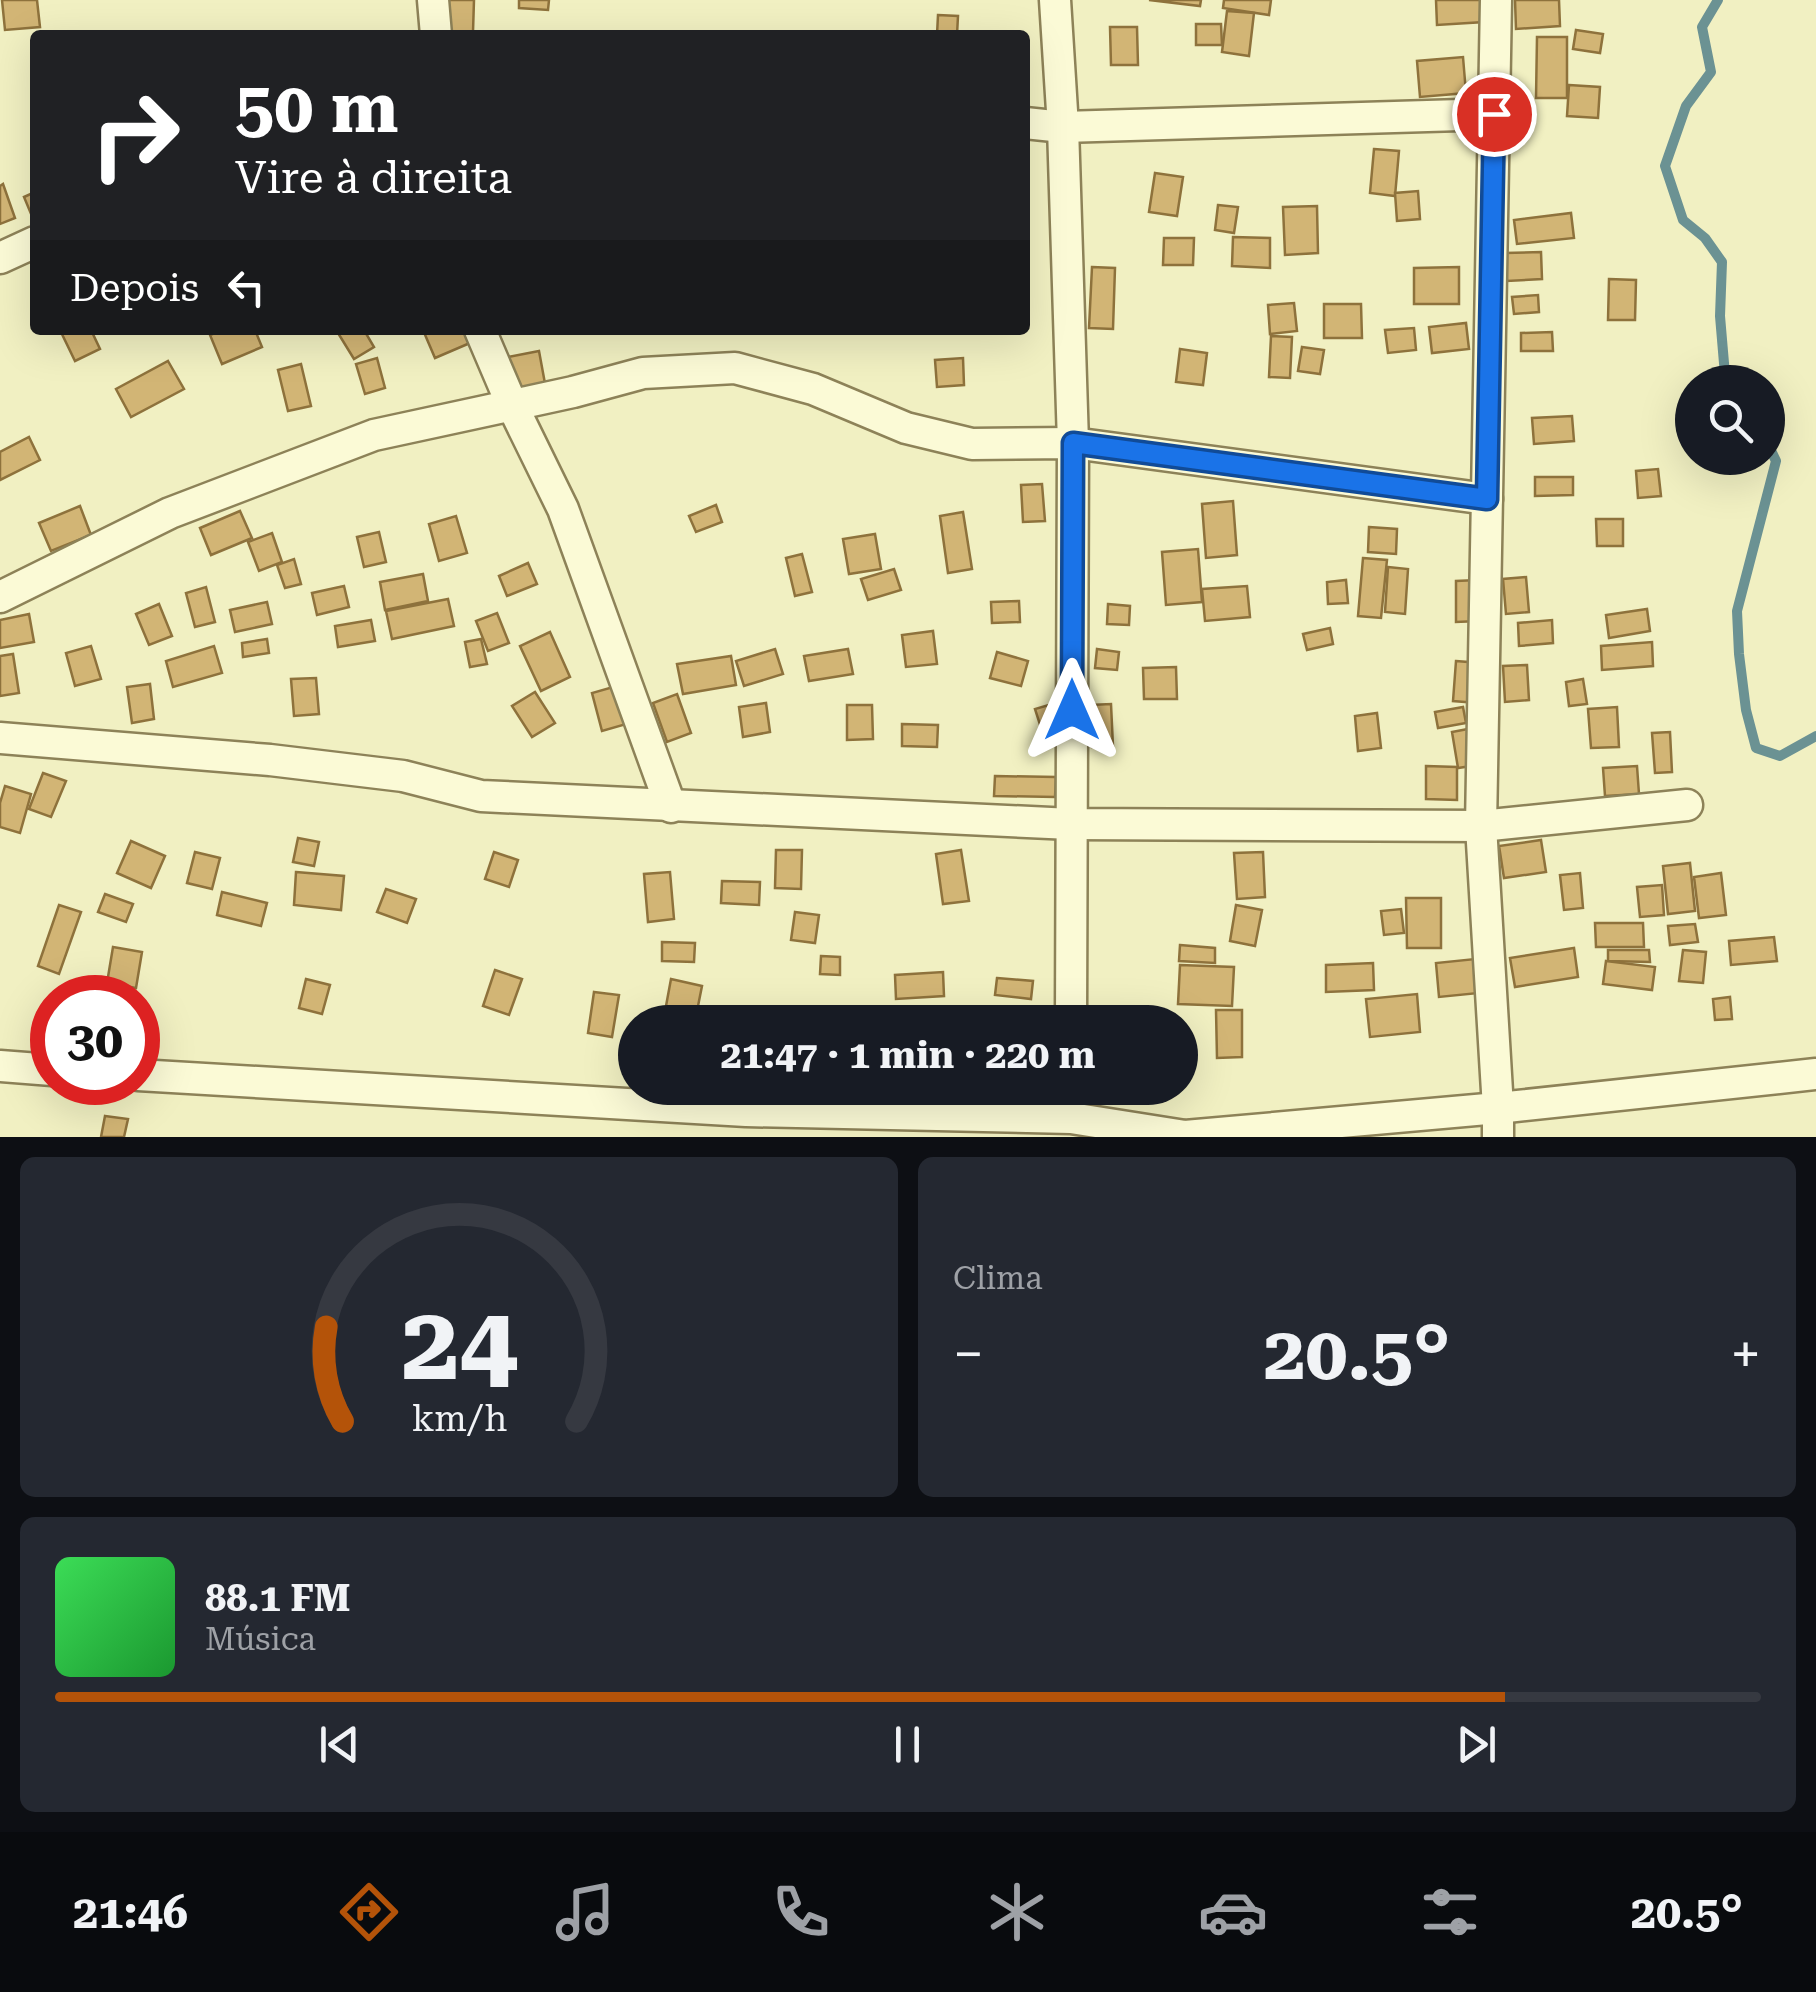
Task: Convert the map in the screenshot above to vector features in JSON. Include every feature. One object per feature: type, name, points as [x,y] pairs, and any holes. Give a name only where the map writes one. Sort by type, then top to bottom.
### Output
[{"type":"street","points":[[433,0],[436,30]]},
{"type":"street","points":[[1054,0],[1063,127],[1073,443],[1071,1005]]},
{"type":"street","points":[[1496,0],[1481,826],[1498,1122]]},
{"type":"street","points":[[1030,124],[1063,127],[1494,114]]},
{"type":"street","points":[[0,258],[30,244]]},
{"type":"street","points":[[482,335],[563,509],[671,807]]},
{"type":"street","points":[[0,597],[170,513],[374,435],[643,373],[734,368],[813,389],[906,428],[972,444],[1073,443],[1487,499]]},
{"type":"street","points":[[0,738],[270,760],[404,776],[481,796],[1071,824],[1481,826],[1687,806]]},
{"type":"street","points":[[0,1066],[30,1068]]},
{"type":"street","points":[[160,1077],[742,1124],[1071,1128],[1185,1136],[1498,1122],[1816,1074]]},
{"type":"building","points":[[2,0],[37,0],[40,27],[5,30]]},
{"type":"building","points":[[449,0],[474,0],[473,30],[447,30]]},
{"type":"building","points":[[519,0],[549,0],[548,10],[519,8]]},
{"type":"building","points":[[1149,0],[1201,0],[1200,6]]},
{"type":"building","points":[[1224,0],[1271,0],[1269,15],[1223,8]]},
{"type":"building","points":[[1436,0],[1482,0],[1484,22],[1437,25]]},
{"type":"building","points":[[1515,0],[1559,0],[1560,26],[1516,29]]},
{"type":"building","points":[[1227,11],[1254,13],[1249,56],[1222,52]]},
{"type":"building","points":[[938,15],[958,16],[957,30],[937,30]]},
{"type":"building","points":[[1196,24],[1221,24],[1222,45],[1196,45]]},
{"type":"building","points":[[1110,27],[1137,27],[1138,65],[1111,65]]},
{"type":"building","points":[[1576,30],[1603,34],[1600,53],[1573,49]]},
{"type":"building","points":[[1537,37],[1567,37],[1567,98],[1536,98]]},
{"type":"building","points":[[1463,57],[1466,93],[1420,97],[1417,61]]},
{"type":"building","points":[[1569,85],[1600,87],[1598,118],[1567,116]]},
{"type":"building","points":[[1374,149],[1399,151],[1395,196],[1370,193]]},
{"type":"building","points":[[1155,173],[1183,177],[1177,216],[1149,212]]},
{"type":"building","points":[[3,184],[15,218],[0,224],[0,186]]},
{"type":"building","points":[[1418,191],[1420,219],[1397,221],[1395,193]]},
{"type":"building","points":[[1218,205],[1238,207],[1234,233],[1215,230]]},
{"type":"building","points":[[1317,206],[1318,253],[1285,255],[1283,207]]},
{"type":"building","points":[[1571,213],[1574,238],[1517,244],[1514,220]]},
{"type":"building","points":[[1233,237],[1270,238],[1270,268],[1232,266]]},
{"type":"building","points":[[1164,238],[1194,238],[1193,265],[1163,265]]},
{"type":"building","points":[[1541,252],[1542,279],[1507,281],[1505,253]]},
{"type":"building","points":[[1092,267],[1115,268],[1113,329],[1089,328]]},
{"type":"building","points":[[1459,267],[1459,304],[1414,304],[1414,268]]},
{"type":"building","points":[[1609,279],[1636,280],[1635,320],[1608,320]]},
{"type":"building","points":[[1538,295],[1539,312],[1514,314],[1512,297]]},
{"type":"building","points":[[1294,303],[1297,331],[1270,334],[1268,305]]},
{"type":"building","points":[[1324,304],[1361,304],[1362,338],[1324,338]]},
{"type":"building","points":[[1466,323],[1469,349],[1432,353],[1429,327]]},
{"type":"building","points":[[1414,328],[1416,350],[1388,353],[1385,330]]},
{"type":"building","points":[[1552,332],[1553,351],[1521,351],[1521,333]]},
{"type":"building","points":[[62,335],[93,335],[100,349],[75,361]]},
{"type":"building","points":[[210,335],[257,335],[262,347],[222,364]]},
{"type":"building","points":[[339,335],[367,335],[374,347],[354,359]]},
{"type":"building","points":[[425,335],[467,335],[470,343],[435,358]]},
{"type":"building","points":[[1271,336],[1292,337],[1290,378],[1269,377]]},
{"type":"building","points":[[1302,347],[1324,350],[1320,374],[1298,371]]},
{"type":"building","points":[[1180,349],[1207,353],[1203,385],[1176,382]]},
{"type":"building","points":[[539,351],[546,389],[515,395],[508,357]]},
{"type":"building","points":[[377,358],[385,388],[365,394],[356,364]]},
{"type":"building","points":[[963,358],[964,385],[937,387],[935,360]]},
{"type":"building","points":[[168,361],[184,389],[131,417],[116,389]]},
{"type":"building","points":[[301,364],[311,406],[288,411],[278,370]]},
{"type":"building","points":[[1572,416],[1574,441],[1534,444],[1532,418]]},
{"type":"building","points":[[29,437],[40,460],[0,480],[0,452]]},
{"type":"building","points":[[1658,469],[1661,496],[1638,498],[1636,471]]},
{"type":"building","points":[[1535,477],[1573,477],[1573,495],[1535,496]]},
{"type":"building","points":[[1042,484],[1045,521],[1023,522],[1021,485]]},
{"type":"building","points":[[1233,501],[1237,555],[1206,558],[1202,504]]},
{"type":"building","points":[[716,505],[722,522],[696,532],[689,516]]},
{"type":"building","points":[[80,506],[91,535],[51,551],[39,523]]},
{"type":"building","points":[[240,511],[252,538],[211,555],[200,528]]},
{"type":"building","points":[[963,512],[972,569],[948,573],[940,516]]},
{"type":"building","points":[[456,516],[467,553],[439,561],[429,524]]},
{"type":"building","points":[[1596,519],[1623,519],[1623,546],[1597,546]]},
{"type":"building","points":[[1369,527],[1397,529],[1396,554],[1368,552]]},
{"type":"building","points":[[379,532],[386,562],[364,567],[357,537]]},
{"type":"building","points":[[272,533],[282,562],[259,571],[248,542]]},
{"type":"building","points":[[875,534],[881,569],[849,574],[843,539]]},
{"type":"building","points":[[1198,549],[1202,602],[1166,605],[1162,552]]},
{"type":"building","points":[[802,554],[812,592],[795,596],[786,558]]},
{"type":"building","points":[[1363,558],[1387,560],[1381,618],[1358,616]]},
{"type":"building","points":[[294,559],[301,584],[285,588],[277,565]]},
{"type":"building","points":[[528,563],[537,584],[507,596],[499,576]]},
{"type":"building","points":[[1388,567],[1408,569],[1405,614],[1385,612]]},
{"type":"building","points":[[894,569],[901,590],[868,600],[861,579]]},
{"type":"building","points":[[423,574],[428,601],[385,610],[380,582]]},
{"type":"building","points":[[1526,577],[1529,612],[1506,614],[1503,579]]},
{"type":"building","points":[[1346,580],[1348,603],[1328,604],[1327,582]]},
{"type":"building","points":[[1478,580],[1479,621],[1456,622],[1456,581]]},
{"type":"building","points":[[344,586],[349,607],[317,615],[312,593]]},
{"type":"building","points":[[1247,586],[1250,617],[1205,621],[1202,589]]},
{"type":"building","points":[[206,587],[215,622],[195,627],[186,593]]},
{"type":"building","points":[[448,599],[454,626],[392,639],[386,611]]},
{"type":"building","points":[[1019,601],[1020,622],[992,623],[991,602]]},
{"type":"building","points":[[267,602],[272,624],[235,632],[230,610]]},
{"type":"building","points":[[159,604],[172,636],[149,645],[136,614]]},
{"type":"building","points":[[1108,604],[1130,606],[1129,625],[1107,624]]},
{"type":"building","points":[[1647,609],[1650,631],[1609,638],[1606,615]]},
{"type":"building","points":[[497,613],[509,643],[488,651],[476,621]]},
{"type":"building","points":[[29,614],[34,642],[0,648],[0,620]]},
{"type":"building","points":[[371,620],[375,641],[338,647],[335,626]]},
{"type":"building","points":[[1552,620],[1553,643],[1519,646],[1518,623]]},
{"type":"building","points":[[1330,628],[1333,644],[1307,650],[1303,634]]},
{"type":"building","points":[[933,631],[937,664],[906,667],[902,635]]},
{"type":"building","points":[[550,632],[570,677],[541,691],[520,646]]},
{"type":"building","points":[[267,639],[269,653],[243,657],[242,643]]},
{"type":"building","points":[[481,639],[487,664],[470,667],[465,642]]},
{"type":"building","points":[[1652,642],[1653,666],[1602,670],[1601,646]]},
{"type":"building","points":[[91,646],[101,679],[75,686],[66,653]]},
{"type":"building","points":[[214,646],[222,673],[173,687],[166,661]]},
{"type":"building","points":[[775,649],[783,674],[744,686],[736,661]]},
{"type":"building","points":[[848,649],[853,674],[809,681],[804,656]]},
{"type":"building","points":[[1097,649],[1119,652],[1117,670],[1095,668]]},
{"type":"building","points":[[997,652],[1028,661],[1021,686],[990,678]]},
{"type":"building","points":[[13,654],[19,693],[0,696],[0,656]]},
{"type":"building","points":[[731,656],[736,685],[683,694],[677,664]]},
{"type":"building","points":[[1456,661],[1480,663],[1477,703],[1453,701]]},
{"type":"building","points":[[1527,665],[1529,700],[1505,702],[1503,666]]},
{"type":"building","points":[[1176,667],[1177,699],[1144,699],[1143,668]]},
{"type":"building","points":[[316,678],[319,714],[294,716],[291,679]]},
{"type":"building","points":[[1583,679],[1587,704],[1569,706],[1566,682]]},
{"type":"building","points":[[150,684],[154,719],[132,723],[127,687]]},
{"type":"building","points":[[620,685],[630,723],[602,731],[592,693]]},
{"type":"building","points":[[535,692],[555,723],[532,737],[512,706]]},
{"type":"building","points":[[677,694],[691,733],[667,742],[653,703]]},
{"type":"building","points":[[766,703],[770,732],[743,737],[739,707]]},
{"type":"building","points":[[1052,704],[1059,725],[1042,731],[1035,709]]},
{"type":"building","points":[[1111,704],[1113,746],[1092,747],[1090,705]]},
{"type":"building","points":[[847,705],[872,705],[873,739],[847,740]]},
{"type":"building","points":[[1463,707],[1466,723],[1438,728],[1435,712]]},
{"type":"building","points":[[1617,707],[1619,747],[1591,748],[1588,709]]},
{"type":"building","points":[[1377,713],[1381,748],[1358,751],[1355,716]]},
{"type":"building","points":[[902,724],[938,725],[937,747],[902,746]]},
{"type":"building","points":[[1473,728],[1478,765],[1458,768],[1452,732]]},
{"type":"building","points":[[1670,732],[1672,772],[1655,773],[1652,733]]},
{"type":"building","points":[[1426,766],[1457,767],[1457,800],[1426,799]]},
{"type":"building","points":[[1637,766],[1639,794],[1605,796],[1603,768]]},
{"type":"building","points":[[43,773],[66,781],[51,817],[29,809]]},
{"type":"building","points":[[995,776],[1056,777],[1055,797],[994,796]]},
{"type":"building","points":[[5,786],[31,794],[20,833],[0,827]]},
{"type":"building","points":[[298,838],[319,842],[314,866],[293,862]]},
{"type":"building","points":[[1541,840],[1546,872],[1504,878],[1499,846]]},
{"type":"building","points":[[131,841],[165,856],[151,888],[117,873]]},
{"type":"building","points":[[776,850],[802,850],[801,889],[775,888]]},
{"type":"building","points":[[961,850],[969,901],[943,904],[936,854]]},
{"type":"building","points":[[195,852],[220,858],[212,889],[187,883]]},
{"type":"building","points":[[494,852],[518,860],[509,887],[485,879]]},
{"type":"building","points":[[1263,852],[1265,897],[1237,899],[1234,853]]},
{"type":"building","points":[[1690,863],[1695,911],[1668,914],[1663,866]]},
{"type":"building","points":[[296,872],[344,876],[341,910],[294,905]]},
{"type":"building","points":[[670,872],[674,919],[648,922],[644,874]]},
{"type":"building","points":[[1580,873],[1583,908],[1564,910],[1560,875]]},
{"type":"building","points":[[1721,873],[1726,915],[1699,918],[1694,877]]},
{"type":"building","points":[[722,881],[760,882],[759,905],[721,903]]},
{"type":"building","points":[[1662,885],[1664,915],[1640,917],[1637,887]]},
{"type":"building","points":[[386,889],[416,899],[407,923],[377,912]]},
{"type":"building","points":[[222,892],[267,903],[261,926],[217,915]]},
{"type":"building","points":[[105,894],[133,904],[126,922],[98,912]]},
{"type":"building","points":[[1406,898],[1441,898],[1441,948],[1407,948]]},
{"type":"building","points":[[59,905],[81,912],[59,974],[38,966]]},
{"type":"building","points":[[1236,905],[1262,910],[1255,946],[1230,941]]},
{"type":"building","points":[[1401,909],[1404,933],[1384,935],[1381,911]]},
{"type":"building","points":[[795,912],[819,915],[815,943],[791,940]]},
{"type":"building","points":[[1595,923],[1643,923],[1644,947],[1596,947]]},
{"type":"building","points":[[1695,924],[1698,942],[1670,945],[1668,926]]},
{"type":"building","points":[[1774,937],[1777,961],[1731,965],[1729,941]]},
{"type":"building","points":[[662,942],[695,943],[694,962],[662,961]]},
{"type":"building","points":[[1180,945],[1215,948],[1215,963],[1179,961]]},
{"type":"building","points":[[113,947],[142,952],[138,975],[108,975]]},
{"type":"building","points":[[1574,948],[1578,977],[1515,987],[1510,958]]},
{"type":"building","points":[[1608,950],[1649,950],[1650,962],[1608,961]]},
{"type":"building","points":[[1683,950],[1706,952],[1703,983],[1679,981]]},
{"type":"building","points":[[821,956],[840,957],[840,975],[820,974]]},
{"type":"building","points":[[1475,959],[1479,993],[1439,997],[1436,963]]},
{"type":"building","points":[[1606,961],[1655,967],[1652,990],[1603,984]]},
{"type":"building","points":[[1373,963],[1374,990],[1326,992],[1326,965]]},
{"type":"building","points":[[1180,965],[1234,967],[1232,1006],[1178,1004]]},
{"type":"building","points":[[495,970],[522,979],[509,1015],[483,1006]]},
{"type":"building","points":[[943,972],[944,996],[896,999],[895,975]]},
{"type":"building","points":[[997,978],[1033,981],[1031,999],[995,995]]},
{"type":"building","points":[[306,979],[330,985],[322,1014],[299,1008]]},
{"type":"building","points":[[671,979],[702,986],[698,1005],[666,1005]]},
{"type":"building","points":[[594,992],[619,995],[612,1037],[588,1033]]},
{"type":"building","points":[[1417,994],[1420,1032],[1370,1037],[1366,999]]},
{"type":"building","points":[[1730,997],[1732,1019],[1715,1020],[1713,999]]},
{"type":"building","points":[[1216,1010],[1242,1010],[1242,1057],[1217,1058]]},
{"type":"building","points":[[105,1116],[128,1119],[124,1137],[101,1137]]},
{"type":"waterway","points":[[1718,0],[1702,27],[1711,72],[1686,106],[1665,166],[1683,220],[1705,238],[1722,262],[1720,316],[1724,365]]},
{"type":"waterway","points":[[1772,475],[1737,611],[1746,710],[1756,748],[1780,756],[1816,736]]},
{"type":"route","points":[[1072,710],[1073,443],[1487,499],[1494,114]]}]
